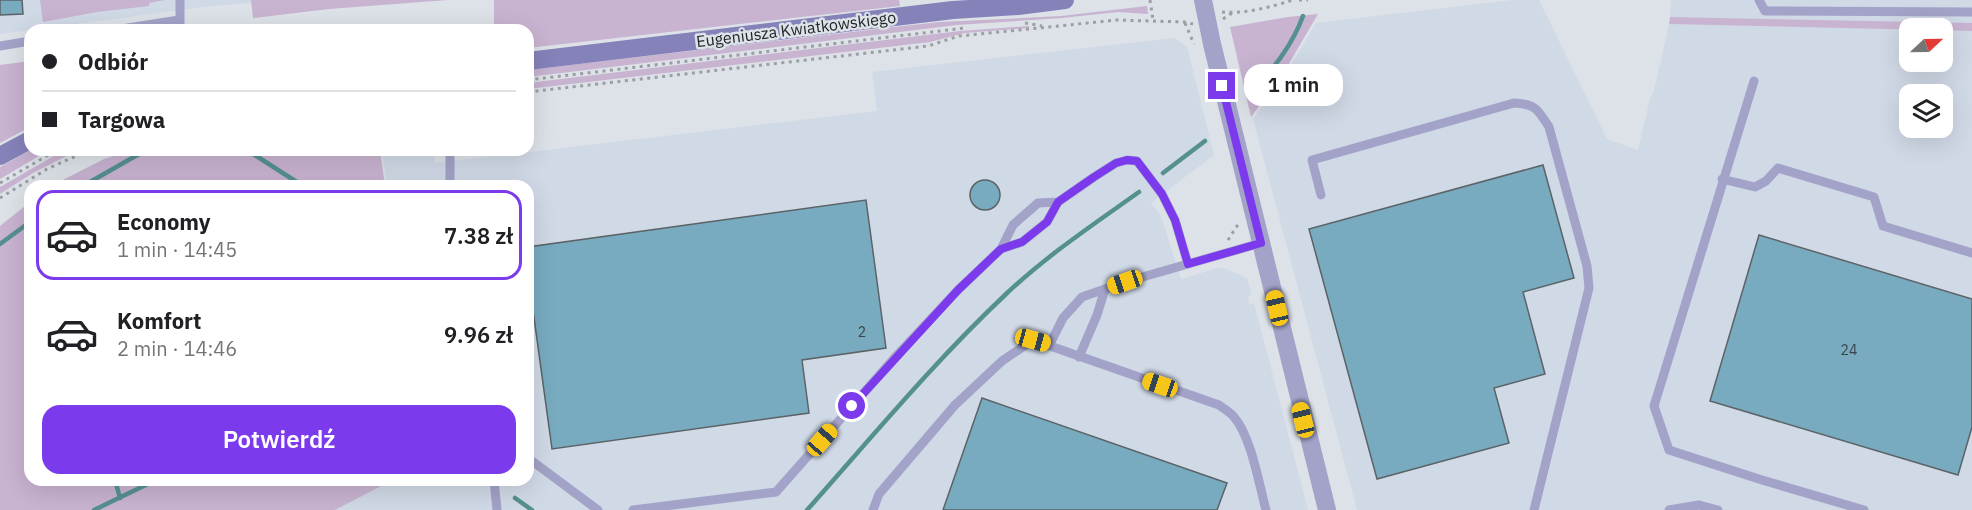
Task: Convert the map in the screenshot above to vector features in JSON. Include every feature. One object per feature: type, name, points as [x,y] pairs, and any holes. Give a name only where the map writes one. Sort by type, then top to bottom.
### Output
[{"type":"main road","name":"Eugeniusza Kwiatkowskiego","points":[[534,60],[931,13],[1065,0]]},
{"type":"main road","points":[[0,156],[24,143]]},
{"type":"street","points":[[1203,0],[1327,510]]},
{"type":"lane","points":[[179,24],[180,0]]},
{"type":"lane","points":[[1759,0],[1765,11],[1972,12]]},
{"type":"lane","points":[[153,24],[179,20]]},
{"type":"lane","points":[[0,46],[24,42]]},
{"type":"lane","points":[[1754,81],[1654,406],[1669,450],[1864,510]]},
{"type":"lane","points":[[1321,195],[1312,160],[1514,103],[1528,104],[1540,113],[1549,127],[1587,266],[1589,288],[1534,510]]},
{"type":"lane","points":[[450,156],[450,180]]},
{"type":"lane","points":[[1001,249],[1022,242],[1047,222],[1058,202],[1116,163],[1127,160],[1137,161],[1162,194],[1175,220],[1188,264]]},
{"type":"lane","points":[[1722,179],[1755,187],[1766,181],[1778,168],[1874,197],[1883,226],[1972,253]]},
{"type":"lane","points":[[633,510],[697,506],[776,492],[898,354],[1001,249],[1012,225],[1038,203],[1058,202]]},
{"type":"lane","points":[[1050,344],[1063,318],[1082,297],[1261,243]]},
{"type":"lane","points":[[1079,357],[1097,315],[1105,289]]},
{"type":"lane","points":[[873,510],[879,494],[948,413],[1002,361],[1033,340],[1050,344],[1079,357],[1219,405],[1233,415],[1246,439],[1266,510]]},
{"type":"lane","points":[[534,462],[598,510]]},
{"type":"lane","points":[[495,486],[497,510]]},
{"type":"lane","points":[[1669,510],[1699,505],[1718,510]]},
{"type":"path","points":[[1150,0],[1153,20]]},
{"type":"path","points":[[1232,13],[1270,7],[1293,0]]},
{"type":"path","points":[[1299,0],[1308,0]]},
{"type":"path","points":[[534,91],[928,46],[959,36],[1027,31],[1044,27],[1117,20],[1184,22],[1196,49]]},
{"type":"path","points":[[1015,24],[1025,23],[1044,27]]},
{"type":"path","points":[[534,79],[973,27]]},
{"type":"path","points":[[0,183],[47,156]]},
{"type":"path","points":[[29,180],[76,156]]},
{"type":"path","points":[[0,198],[24,183]]},
{"type":"shaded area","points":[[0,0],[283,0],[204,7],[76,24],[24,24],[24,31],[0,34]]},
{"type":"shaded area","points":[[40,0],[165,0],[149,3],[149,6],[97,12],[43,22]]},
{"type":"shaded area","points":[[251,0],[448,0],[329,9],[253,18]]},
{"type":"shaded area","points":[[494,0],[899,0],[900,6],[534,47],[534,24],[494,24]]},
{"type":"shaded area","points":[[1512,0],[1539,0],[1607,139],[1638,150],[1669,24],[1899,29],[1899,72],[1953,72],[1953,30],[1972,31],[1972,510],[1357,510],[1253,119],[1286,74],[1316,23]]},
{"type":"shaded area","points":[[1671,0],[1972,0],[1972,24],[1953,24],[1953,18],[1899,18],[1899,22],[1670,17]]},
{"type":"shaded area","points":[[1147,6],[1148,14],[1118,12],[957,25],[534,76],[534,69],[903,26],[1061,16]]},
{"type":"shaded area","points":[[1318,14],[1281,77],[1251,117],[1230,27]]},
{"type":"shaded area","points":[[1670,17],[1899,22],[1899,29],[1669,24]]},
{"type":"shaded area","points":[[1953,23],[1972,23],[1972,31],[1953,31]]},
{"type":"shaded area","points":[[1029,26],[1029,28],[965,33],[930,42],[534,88],[534,82],[960,31]]},
{"type":"shaded area","points":[[1174,38],[1187,47],[1214,155],[1151,203],[1161,216],[1181,279],[1221,267],[1247,278],[1252,295],[1248,296],[1249,304],[1254,303],[1308,510],[335,510],[381,486],[534,486],[534,180],[386,180],[383,156],[434,156],[435,163],[494,156],[534,156],[534,151],[877,111],[872,72]]},
{"type":"shaded area","points":[[24,62],[24,130],[0,143],[0,65]]},
{"type":"shaded area","points":[[24,154],[24,156],[39,156],[0,179],[0,167]]},
{"type":"shaded area","points":[[54,156],[67,156],[33,173],[0,194],[0,187]]},
{"type":"shaded area","points":[[114,156],[381,156],[384,180],[63,180]]},
{"type":"shaded area","points":[[24,207],[24,486],[381,486],[335,510],[0,510],[0,226]]},
{"type":"building","points":[[0,0],[22,0],[23,14],[0,15]]},
{"type":"building","points":[[1543,165],[1574,278],[1523,292],[1545,374],[1494,388],[1509,443],[1377,479],[1309,229]]},
{"type":"building","points":[[985,180],[996,184],[1000,195],[996,206],[985,210],[974,206],[970,195],[974,184]]},
{"type":"building","points":[[866,200],[886,348],[802,360],[809,413],[552,449],[534,318],[534,246]]},
{"type":"building","points":[[1759,235],[1972,299],[1972,427],[1958,475],[1710,401]]},
{"type":"building","points":[[982,398],[1227,483],[1217,510],[943,510]]},
{"type":"waterway","points":[[1254,91],[1288,47],[1303,16]]},
{"type":"waterway","points":[[1163,173],[1205,141]]},
{"type":"waterway","points":[[94,180],[136,156]]},
{"type":"waterway","points":[[256,156],[294,180]]},
{"type":"waterway","points":[[807,510],[928,373],[1005,295],[1054,254],[1139,192]]},
{"type":"waterway","points":[[0,244],[24,226]]},
{"type":"waterway","points":[[117,486],[120,498]]},
{"type":"waterway","points":[[94,510],[144,486]]},
{"type":"waterway","points":[[515,498],[532,510]]},
{"type":"route","points":[[852,406],[958,290],[1001,249],[1022,242],[1047,222],[1058,202],[1116,163],[1127,160],[1137,161],[1162,194],[1175,220],[1188,264],[1261,243],[1222,86]]}]
